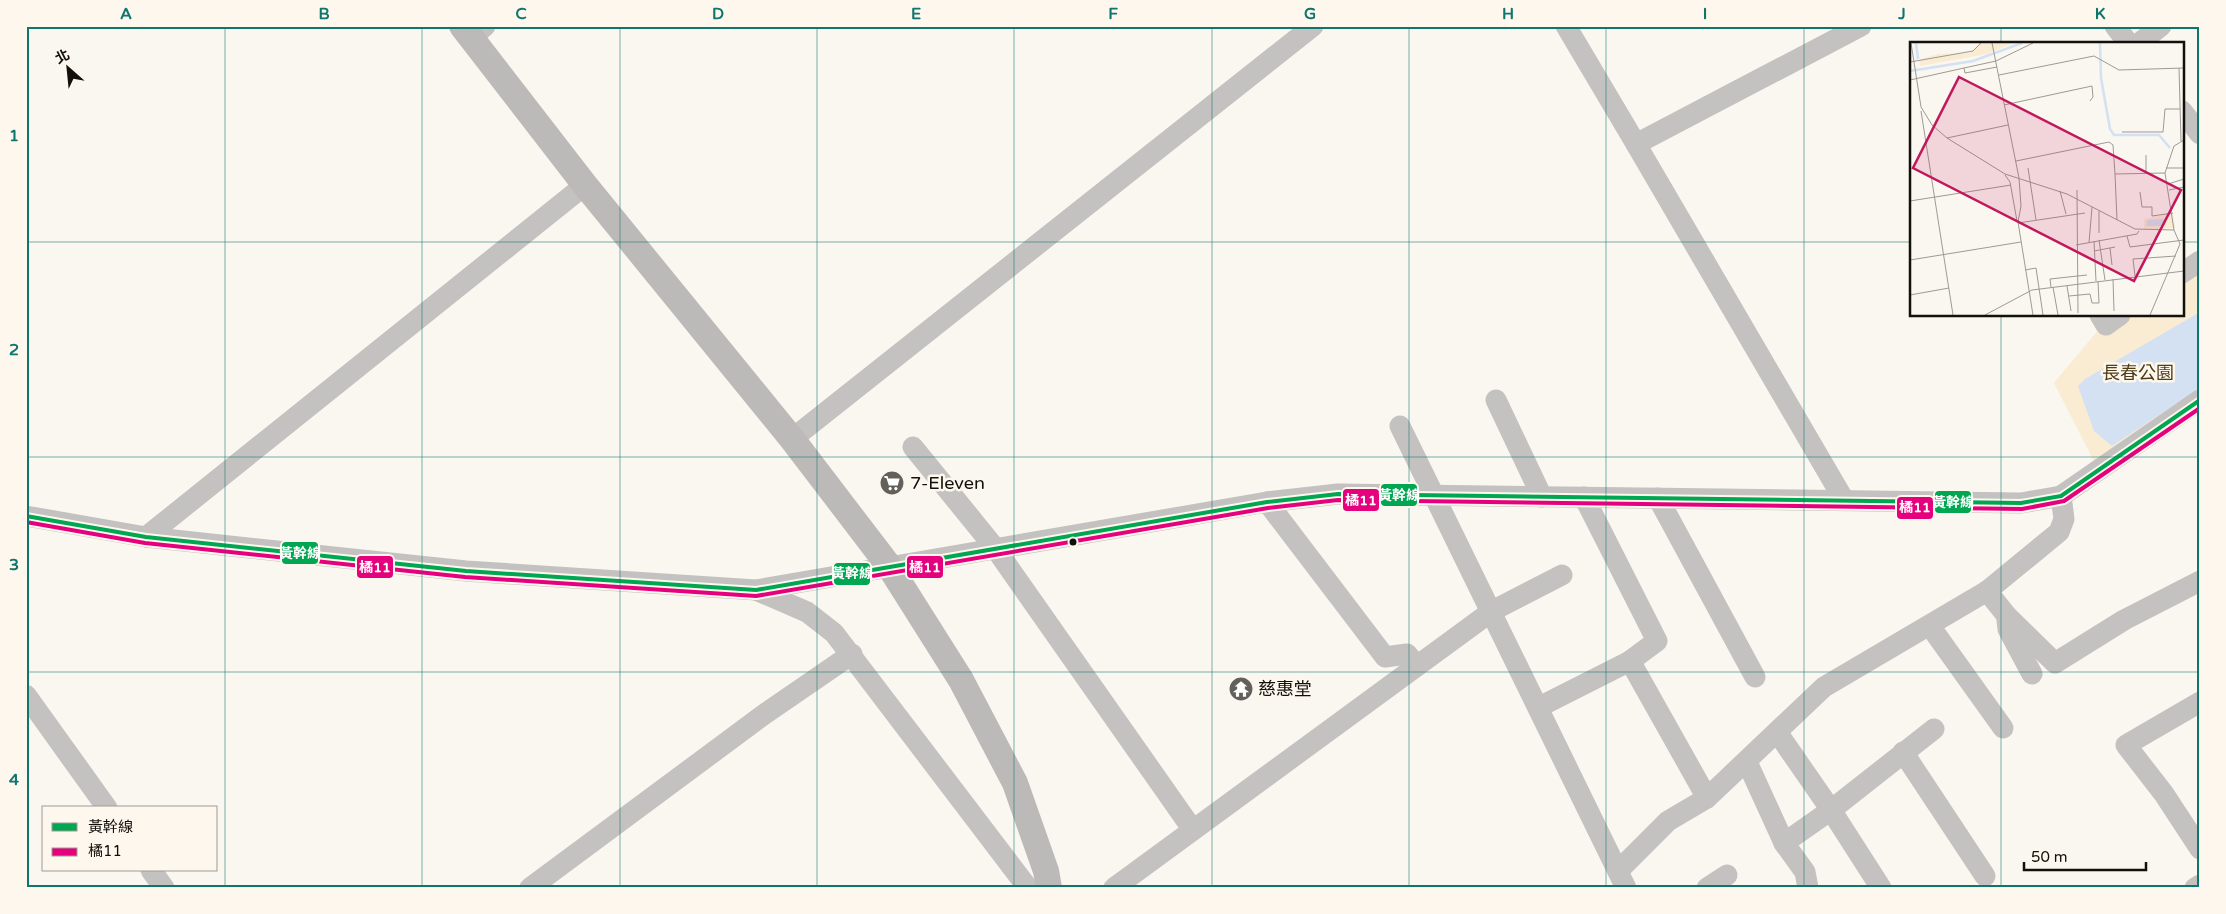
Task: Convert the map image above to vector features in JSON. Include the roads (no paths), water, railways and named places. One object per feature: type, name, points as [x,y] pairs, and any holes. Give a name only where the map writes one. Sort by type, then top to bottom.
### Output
[{"type":"main road","points":[[473,30],[585,186],[792,439],[889,566],[961,680],[1015,784],[1046,871],[1049,888]]},
{"type":"street","points":[[792,439],[1313,26]]},
{"type":"street","points":[[1566,26],[1844,500]]},
{"type":"street","points":[[1636,144],[1861,26]]},
{"type":"street","points":[[2115,26],[2127,42]]},
{"type":"street","points":[[2141,42],[2161,26]]},
{"type":"street","points":[[2184,114],[2200,134]]},
{"type":"street","points":[[146,537],[585,186]]},
{"type":"street","points":[[2184,272],[2200,261]]},
{"type":"street","points":[[2101,316],[2106,325],[2119,316]]},
{"type":"street","points":[[1496,400],[1542,498]]},
{"type":"street","points":[[26,516],[146,537],[466,571],[756,590],[1267,502],[1338,494],[2021,503],[2061,496],[2200,400]]},
{"type":"street","points":[[1400,426],[1436,496],[1622,879],[1668,821],[1707,798],[1824,687],[1987,591],[2059,532],[2064,519],[2061,496]]},
{"type":"street","points":[[913,447],[995,548],[1193,830]]},
{"type":"street","points":[[1539,707],[1630,660],[1657,640],[1584,498]]},
{"type":"street","points":[[1658,498],[1755,677]]},
{"type":"street","points":[[1267,502],[1385,658],[1407,654],[1417,666]]},
{"type":"street","points":[[1114,888],[1492,611],[1562,575]]},
{"type":"street","points":[[1987,591],[2007,616],[2055,662],[2124,620],[2200,581]]},
{"type":"street","points":[[756,590],[807,612],[834,633],[852,654],[1028,888]]},
{"type":"street","points":[[2007,616],[2008,629],[2032,674]]},
{"type":"street","points":[[1930,626],[2003,728]]},
{"type":"street","points":[[530,888],[766,713],[852,654]]},
{"type":"street","points":[[1630,660],[1707,798]]},
{"type":"street","points":[[26,695],[106,806]]},
{"type":"street","points":[[2200,702],[2126,745],[2164,794],[2200,849]]},
{"type":"street","points":[[1784,843],[1831,810],[1934,729]]},
{"type":"street","points":[[1777,732],[1831,810],[1881,888]]},
{"type":"street","points":[[1903,752],[1985,876]]},
{"type":"street","points":[[1747,762],[1784,843],[1805,872],[1808,888]]},
{"type":"street","points":[[152,872],[164,888]]},
{"type":"street","points":[[1707,888],[1727,875]]},
{"type":"street","points":[[2195,888],[2200,885]]},
{"type":"water","points":[[2200,312],[2200,388],[2112,446],[2094,431],[2078,386],[2085,379]]},
{"type":"place","name":"7-Eleven","points":[[892,483]]},
{"type":"place","name":"慈惠堂","points":[[1241,689]]},
{"type":"park label","name":"長春公園","points":[[2138,373]]}]
